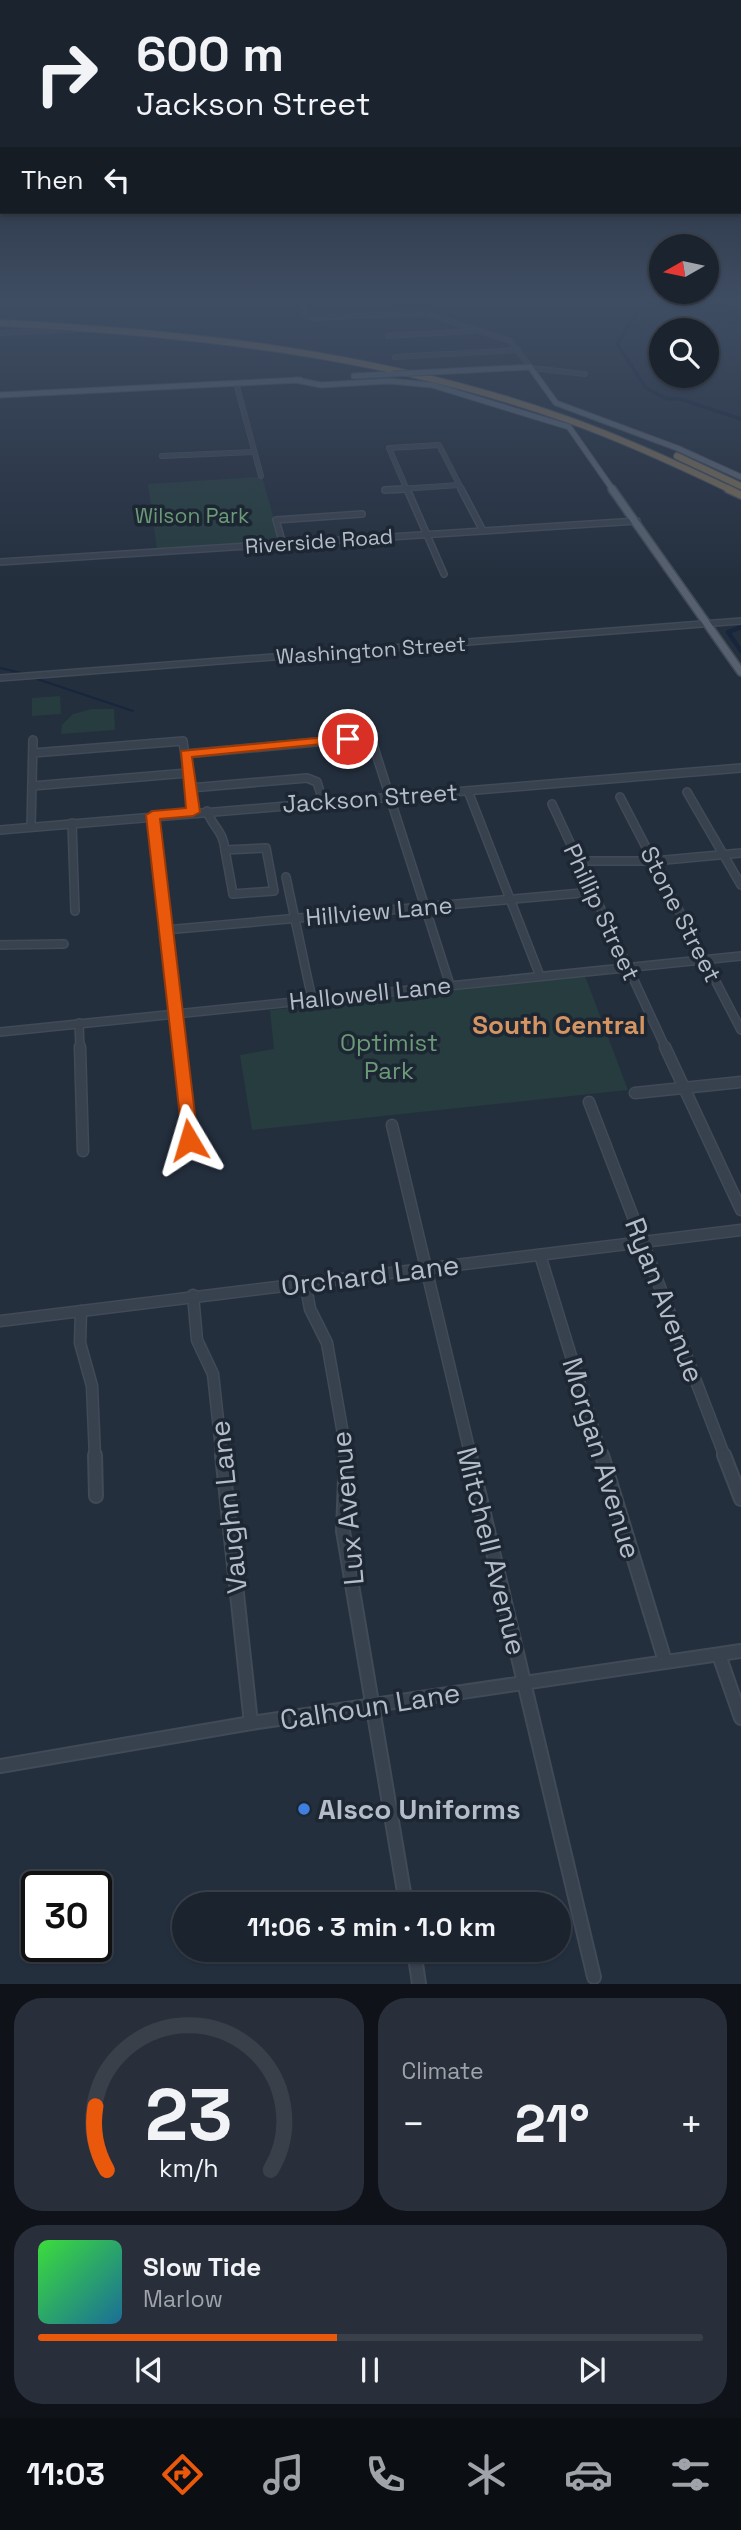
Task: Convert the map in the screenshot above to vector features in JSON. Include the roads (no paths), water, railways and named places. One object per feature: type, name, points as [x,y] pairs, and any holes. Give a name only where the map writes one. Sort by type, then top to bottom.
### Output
[{"type":"highway","points":[[485,395],[624,441],[741,495]]},
{"type":"highway","points":[[504,395],[596,423],[741,486]]},
{"type":"main road","points":[[464,395],[564,425],[575,432],[741,672]]},
{"type":"main road","points":[[548,395],[568,407],[677,448],[741,477]]},
{"type":"street","points":[[239,395],[261,476]]},
{"type":"street","points":[[444,574],[389,448],[439,445],[483,530]]},
{"type":"street","points":[[162,456],[254,452]]},
{"type":"street","points":[[385,490],[459,485]]},
{"type":"street","points":[[283,544],[276,520],[362,514]]},
{"type":"street","name":"Riverside Road","points":[[0,562],[637,521]]},
{"type":"street","name":"Washington Street","points":[[0,678],[741,621]]},
{"type":"street","points":[[366,722],[450,985]]},
{"type":"street","points":[[185,754],[372,737]]},
{"type":"street","points":[[31,827],[33,740]]},
{"type":"street","points":[[33,753],[183,741],[193,812]]},
{"type":"street","name":"Jackson Street","points":[[0,830],[153,815],[741,768]]},
{"type":"street","points":[[32,786],[188,773]]},
{"type":"street","points":[[190,788],[307,778],[317,782],[323,801]]},
{"type":"street","points":[[468,790],[540,976]]},
{"type":"street","points":[[687,792],[741,885]]},
{"type":"street","name":"Stone Street","points":[[620,797],[741,1030]]},
{"type":"street","name":"Phillip Street","points":[[552,804],[741,1210]]},
{"type":"street","points":[[207,811],[211,822],[221,830],[233,894],[274,891],[267,848],[225,850]]},
{"type":"street","points":[[153,815],[189,1140]]},
{"type":"street","points":[[72,823],[75,911]]},
{"type":"street","points":[[578,861],[654,861],[741,853]]},
{"type":"street","points":[[286,877],[312,999]]},
{"type":"street","name":"Hillview Lane","points":[[165,930],[593,892]]},
{"type":"street","points":[[0,944],[64,944]]},
{"type":"street","name":"Hallowell Lane","points":[[0,1032],[741,956]]},
{"type":"street","points":[[79,1023],[83,1152]]},
{"type":"street","points":[[635,1093],[741,1082]]},
{"type":"street","name":"Ryan Avenue","points":[[589,1102],[741,1499]]},
{"type":"street","name":"Mitchell Avenue","points":[[392,1125],[423,1268],[594,1976]]},
{"type":"street","name":"Orchard Lane","points":[[0,1321],[193,1295],[741,1230]]},
{"type":"street","name":"Morgan Avenue","points":[[540,1255],[665,1661]]},
{"type":"street","name":"Lux Avenue","points":[[304,1282],[310,1309],[327,1343],[348,1464],[343,1531],[404,1892]]},
{"type":"street","name":"Vaughn Lane","points":[[193,1295],[197,1340],[214,1374],[251,1723]]},
{"type":"street","points":[[81,1311],[80,1343],[92,1386],[96,1496]]},
{"type":"street","name":"Calhoun Lane","points":[[0,1766],[251,1723],[741,1651]]},
{"type":"street","points":[[719,1655],[741,1718]]},
{"type":"street","points":[[416,1962],[419,1984]]},
{"type":"waterway","points":[[659,395],[741,419]]},
{"type":"waterway","points":[[741,627],[728,632],[741,651]]},
{"type":"waterway","points":[[0,668],[26,674]]},
{"type":"waterway","points":[[34,678],[133,711]]},
{"type":"place","name":"Alsco Uniforms","points":[[304,1809]]},
{"type":"district","name":"South Central","points":[[559,1025]]},
{"type":"park label","name":"Wilson Park","points":[[192,515]]},
{"type":"park label","name":"Optimist Park","points":[[389,1056]]}]
